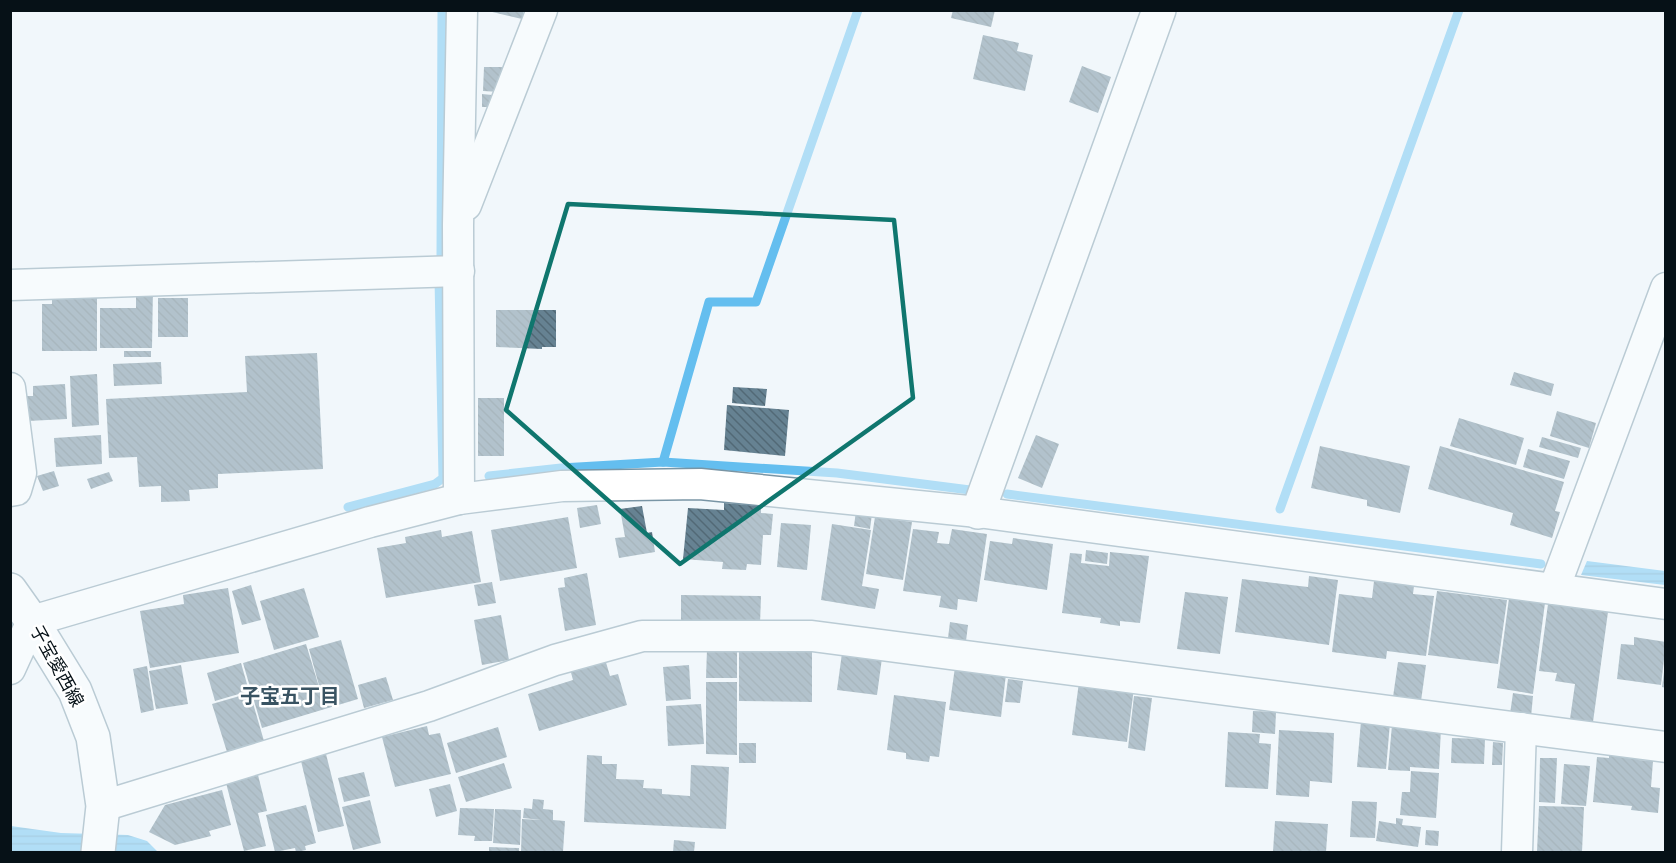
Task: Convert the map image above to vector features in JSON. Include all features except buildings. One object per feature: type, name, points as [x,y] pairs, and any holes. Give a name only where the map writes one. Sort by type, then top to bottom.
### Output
[{"type":"street","points":[[459,499],[458,225],[462,10]]},
{"type":"street","points":[[458,225],[542,10]]},
{"type":"street","points":[[978,512],[1160,10]]},
{"type":"street","points":[[10,285],[459,271]]},
{"type":"street","points":[[1554,589],[1665,288]]},
{"type":"street","points":[[10,388],[21,473],[16,490],[10,491]]},
{"type":"street","points":[[10,669],[32,621],[370,522],[459,499],[562,486],[700,484],[978,512],[1665,604]]},
{"type":"street","name":"子宝愛西線","points":[[10,590],[75,690],[93,737],[103,812],[98,852]]},
{"type":"street","points":[[103,812],[429,706],[555,660],[642,636],[812,636],[1665,747]]},
{"type":"street","points":[[1517,852],[1521,728]]},
{"type":"highlighted area","points":[[568,204],[894,220],[913,398],[680,564],[506,410]]},
{"type":"water","points":[[1587,561],[1665,571],[1665,585],[1581,575]]},
{"type":"water","points":[[11,826],[61,833],[128,835],[147,841],[158,852],[11,852]]},
{"type":"waterway","points":[[441,255],[442,10]]},
{"type":"waterway","points":[[663,462],[709,302],[756,302],[858,10]]},
{"type":"waterway","points":[[1280,509],[1459,10]]},
{"type":"waterway","points":[[348,507],[435,484],[443,478],[439,279]]},
{"type":"waterway","points":[[489,476],[561,468],[663,462],[837,473],[970,490]]},
{"type":"waterway","points":[[1007,494],[1541,564]]},
{"type":"district","name":"子宝五丁目","points":[[290,696]]}]
